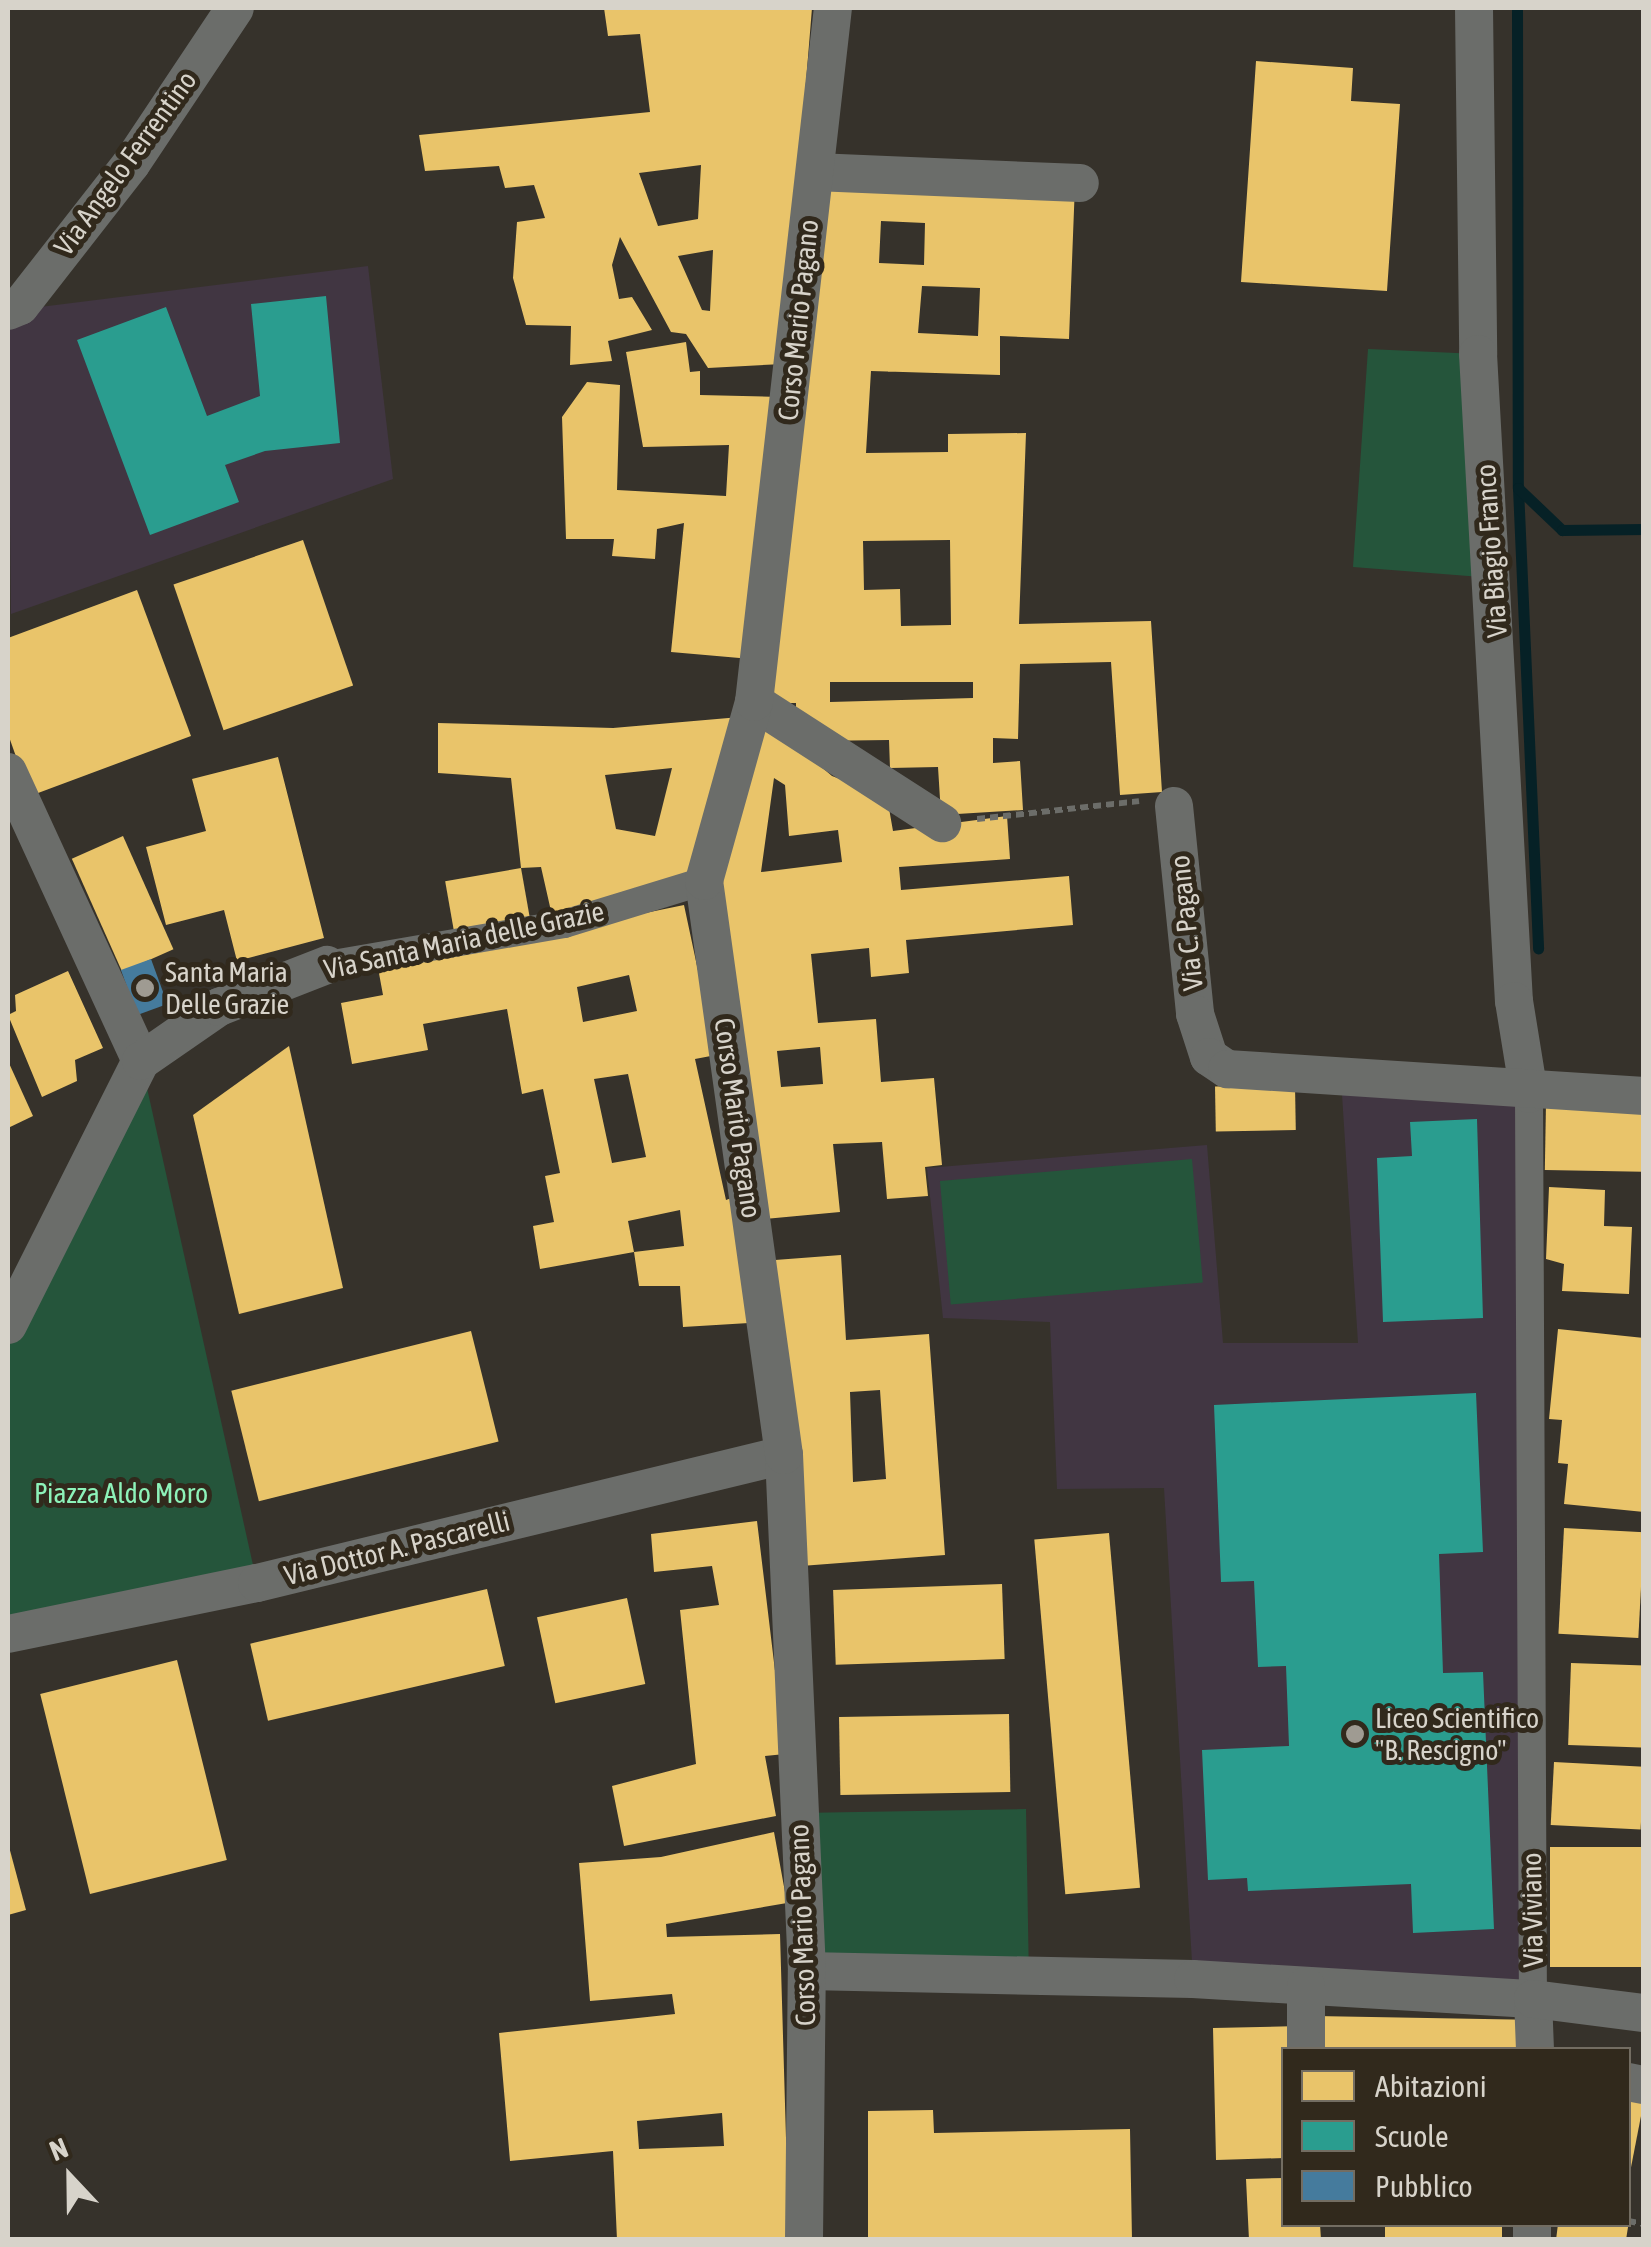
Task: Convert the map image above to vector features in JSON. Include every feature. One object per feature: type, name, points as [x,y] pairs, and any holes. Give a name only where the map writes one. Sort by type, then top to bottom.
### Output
[{"type":"street","name":"Via Angelo Ferrentino","points":[[8,310],[20,306],[131,164],[235,8]]},
{"type":"street","name":"Corso Mario Pagano","points":[[804,2240],[807,1971],[784,1456],[704,881],[754,702],[833,8]]},
{"type":"street","name":"Via Biagio Franco","points":[[1474,8],[1478,354],[1514,1001],[1529,1094]]},
{"type":"street","points":[[815,172],[1080,184]]},
{"type":"street","points":[[754,702],[942,823]]},
{"type":"street","points":[[8,772],[141,1060],[8,1325]]},
{"type":"street","name":"Via C. Pagano","points":[[1174,806],[1195,1014],[1208,1058],[1228,1069],[1529,1094],[1644,1096]]},
{"type":"street","name":"Via Santa Maria delle Grazie","points":[[141,1060],[220,1008],[327,965],[564,924],[704,881]]},
{"type":"street","name":"Via Viviano","points":[[807,1971],[1306,1986],[1534,2000],[1529,1094]]},
{"type":"street","name":"Via Dottor A. Pascarelli","points":[[8,1634],[258,1582],[784,1456]]},
{"type":"street","points":[[1306,1986],[1306,2047]]},
{"type":"street","points":[[1535,2047],[1534,2000],[1644,2013]]},
{"type":"path","points":[[942,823],[1155,800],[1174,806]]},
{"type":"shaded area","points":[[368,266],[393,479],[11,614],[8,311]]},
{"type":"shaded area","name":"Liceo Scientifico \"B. Rescigno\"","points":[[1341,1079],[1529,1094],[1533,1999],[1193,1979],[1164,1488],[1057,1489],[1050,1322],[943,1318],[927,1168],[1207,1145],[1223,1343],[1358,1343]]},
{"type":"green space","points":[[1368,349],[1478,354],[1494,578],[1353,567]]},
{"type":"green space","name":"Piazza Aldo Moro","points":[[141,1061],[257,1583],[8,1634],[8,1325]]},
{"type":"green space","points":[[1192,1159],[1203,1283],[951,1305],[940,1181]]},
{"type":"green space","points":[[1026,1809],[1029,1975],[802,1979],[799,1813]]},
{"type":"building: Abitazioni","points":[[604,8],[812,8],[783,364],[708,368],[686,334],[671,332],[620,237],[612,265],[619,299],[632,297],[652,330],[608,341],[612,361],[570,365],[571,326],[526,325],[513,278],[517,222],[545,218],[534,185],[505,188],[499,166],[425,171],[419,135],[650,112],[640,34],[608,36]],"holes":[[[701,165],[698,219],[658,226],[639,173]],[[713,250],[710,311],[702,310],[678,256]]]},
{"type":"building: Abitazioni","points":[[1256,61],[1353,68],[1351,101],[1400,104],[1387,291],[1241,282]]},
{"type":"building: Abitazioni","points":[[816,176],[1075,184],[1069,339],[1000,336],[1000,375],[871,371],[866,453],[948,452],[948,434],[1026,433],[1019,624],[1151,621],[1162,792],[1120,795],[1111,662],[1020,664],[1018,739],[993,738],[993,763],[1020,761],[1023,810],[941,815],[938,767],[890,768],[889,740],[813,741],[796,725],[796,703],[762,703]],"holes":[[[881,221],[925,223],[924,265],[879,263]],[[922,286],[980,288],[978,336],[918,333]],[[950,540],[951,625],[901,626],[900,589],[864,590],[863,541]],[[830,682],[973,682],[973,698],[830,702]]]},
{"type":"building: Abitazioni","points":[[686,342],[690,372],[700,371],[700,395],[779,397],[751,659],[671,652],[684,523],[657,529],[655,559],[612,556],[614,539],[566,539],[562,417],[587,382],[620,385],[617,490],[726,496],[729,445],[643,447],[626,352]]},
{"type":"building: Abitazioni","points":[[303,540],[353,686],[224,730],[173,585]]},
{"type":"building: Abitazioni","points":[[137,590],[191,736],[30,796],[8,734],[8,638]]},
{"type":"building: Abitazioni","points":[[760,715],[832,776],[887,797],[893,831],[1007,816],[1010,859],[899,867],[901,890],[1069,876],[1073,925],[906,940],[909,973],[871,977],[869,948],[811,954],[818,1023],[876,1019],[881,1082],[934,1078],[942,1165],[925,1167],[928,1196],[887,1199],[882,1142],[833,1144],[840,1212],[755,1220],[716,851]],"holes":[[[774,778],[785,785],[789,836],[838,830],[842,862],[761,872]],[[820,1047],[823,1084],[781,1087],[777,1051]]]},
{"type":"building: Abitazioni","points":[[740,717],[697,880],[553,920],[541,867],[521,868],[511,778],[438,773],[438,723],[613,728]],"holes":[[[672,768],[655,836],[616,829],[605,775]]]},
{"type":"building: Abitazioni","points":[[278,757],[324,938],[237,961],[224,910],[166,925],[146,847],[206,831],[192,779]]},
{"type":"building: Abitazioni","points":[[123,836],[173,949],[122,972],[72,859]]},
{"type":"building: Abitazioni","points":[[521,868],[531,925],[455,938],[445,881]]},
{"type":"building: Abitazioni","points":[[684,905],[716,1055],[695,1059],[726,1200],[734,1197],[749,1323],[683,1327],[680,1286],[639,1286],[634,1252],[540,1269],[533,1226],[554,1222],[545,1176],[560,1173],[543,1089],[522,1094],[507,1009],[423,1024],[428,1050],[352,1064],[341,1003],[383,995],[378,968]],"holes":[[[629,975],[637,1011],[583,1022],[577,987]],[[628,1074],[646,1157],[612,1163],[594,1079]],[[680,1210],[684,1246],[634,1252],[628,1221]]]},
{"type":"building: Abitazioni","points":[[68,971],[103,1048],[75,1060],[77,1081],[42,1097],[8,1015],[16,1011],[15,995]]},
{"type":"building: Abitazioni","points":[[289,1046],[343,1288],[239,1314],[193,1115]]},
{"type":"building: Abitazioni","points":[[8,1061],[33,1116],[8,1128]]},
{"type":"building: Abitazioni","points":[[1295,1085],[1296,1130],[1216,1131],[1215,1086]]},
{"type":"building: Abitazioni","points":[[1546,1103],[1644,1105],[1643,1172],[1545,1170]]},
{"type":"building: Abitazioni","points":[[1549,1187],[1605,1190],[1604,1226],[1632,1227],[1629,1294],[1562,1291],[1564,1264],[1546,1259]]},
{"type":"building: Abitazioni","points":[[841,1255],[846,1340],[929,1334],[945,1555],[801,1566],[775,1260]],"holes":[[[880,1390],[886,1479],[853,1482],[850,1392]]]},
{"type":"building: Abitazioni","points":[[1558,1329],[1644,1338],[1644,1512],[1564,1504],[1568,1464],[1558,1463],[1562,1420],[1549,1419]]},
{"type":"building: Abitazioni","points":[[471,1331],[499,1442],[259,1501],[231,1391]]},
{"type":"building: Abitazioni","points":[[757,1521],[785,1754],[765,1756],[776,1816],[624,1846],[612,1786],[696,1764],[680,1610],[719,1605],[712,1566],[654,1572],[651,1534]]},
{"type":"building: Abitazioni","points":[[1564,1528],[1644,1532],[1638,1638],[1558,1634]]},
{"type":"building: Abitazioni","points":[[1109,1533],[1140,1888],[1065,1894],[1034,1540]]},
{"type":"building: Abitazioni","points":[[1002,1584],[1005,1659],[836,1665],[833,1590]]},
{"type":"building: Abitazioni","points":[[487,1589],[505,1666],[268,1721],[250,1644]]},
{"type":"building: Abitazioni","points":[[627,1598],[645,1684],[555,1703],[537,1617]]},
{"type":"building: Abitazioni","points":[[177,1660],[227,1860],[90,1894],[40,1694]]},
{"type":"building: Abitazioni","points":[[1571,1663],[1644,1666],[1641,1747],[1568,1745]]},
{"type":"building: Abitazioni","points":[[1009,1714],[1010,1792],[840,1795],[839,1717]]},
{"type":"building: Abitazioni","points":[[1554,1762],[1644,1767],[1641,1830],[1551,1825]]},
{"type":"building: Abitazioni","points":[[774,1832],[787,1903],[666,1924],[667,1937],[780,1934],[789,2240],[617,2240],[613,2151],[510,2161],[499,2033],[675,2014],[672,1994],[590,2001],[579,1863],[661,1857]],"holes":[[[722,2113],[724,2146],[639,2149],[637,2121]]]},
{"type":"building: Abitazioni","points":[[8,1843],[26,1910],[8,1915]]},
{"type":"building: Abitazioni","points":[[1550,1847],[1644,1847],[1644,1967],[1550,1967]]},
{"type":"building: Abitazioni","points":[[1315,2016],[1530,2020],[1529,2047],[1314,2047]]},
{"type":"building: Abitazioni","points":[[1301,2026],[1302,2047],[1281,2047],[1281,2158],[1216,2160],[1213,2028]]},
{"type":"building: Abitazioni","points":[[1631,2100],[1644,2102],[1631,2167]]},
{"type":"building: Abitazioni","points":[[933,2110],[934,2133],[1130,2129],[1132,2240],[868,2240],[868,2111]]},
{"type":"building: Abitazioni","points":[[1281,2178],[1281,2227],[1320,2227],[1321,2240],[1249,2240],[1246,2179]]},
{"type":"building: Abitazioni","points":[[1385,2227],[1502,2227],[1502,2240],[1385,2240]]},
{"type":"building: Abitazioni","points":[[1558,2227],[1628,2227],[1626,2240],[1556,2240]]},
{"type":"building: Scuole","points":[[326,296],[340,443],[265,451],[225,465],[239,502],[150,535],[77,340],[166,307],[207,416],[260,396],[251,304]]},
{"type":"building: Scuole","points":[[1477,1119],[1483,1318],[1383,1322],[1377,1158],[1412,1156],[1410,1122]]},
{"type":"building: Scuole","points":[[1476,1393],[1483,1552],[1439,1554],[1443,1673],[1483,1672],[1494,1929],[1413,1933],[1411,1884],[1248,1891],[1247,1878],[1208,1880],[1202,1750],[1289,1746],[1286,1666],[1258,1667],[1254,1581],[1221,1582],[1214,1405]]},
{"type":"building: Pubblico","name":"Santa Maria Delle Grazie","points":[[151,959],[167,1004],[137,1015],[121,970]]},
{"type":"waterway","points":[[1517,8],[1518,488],[1538,949]]},
{"type":"waterway","points":[[1518,488],[1562,530],[1644,529]]},
{"type":"place","name":"Santa Maria Delle Grazie","points":[[145,988]]},
{"type":"place","name":"Liceo Scientifico \"B. Rescigno\"","points":[[1355,1734]]}]
